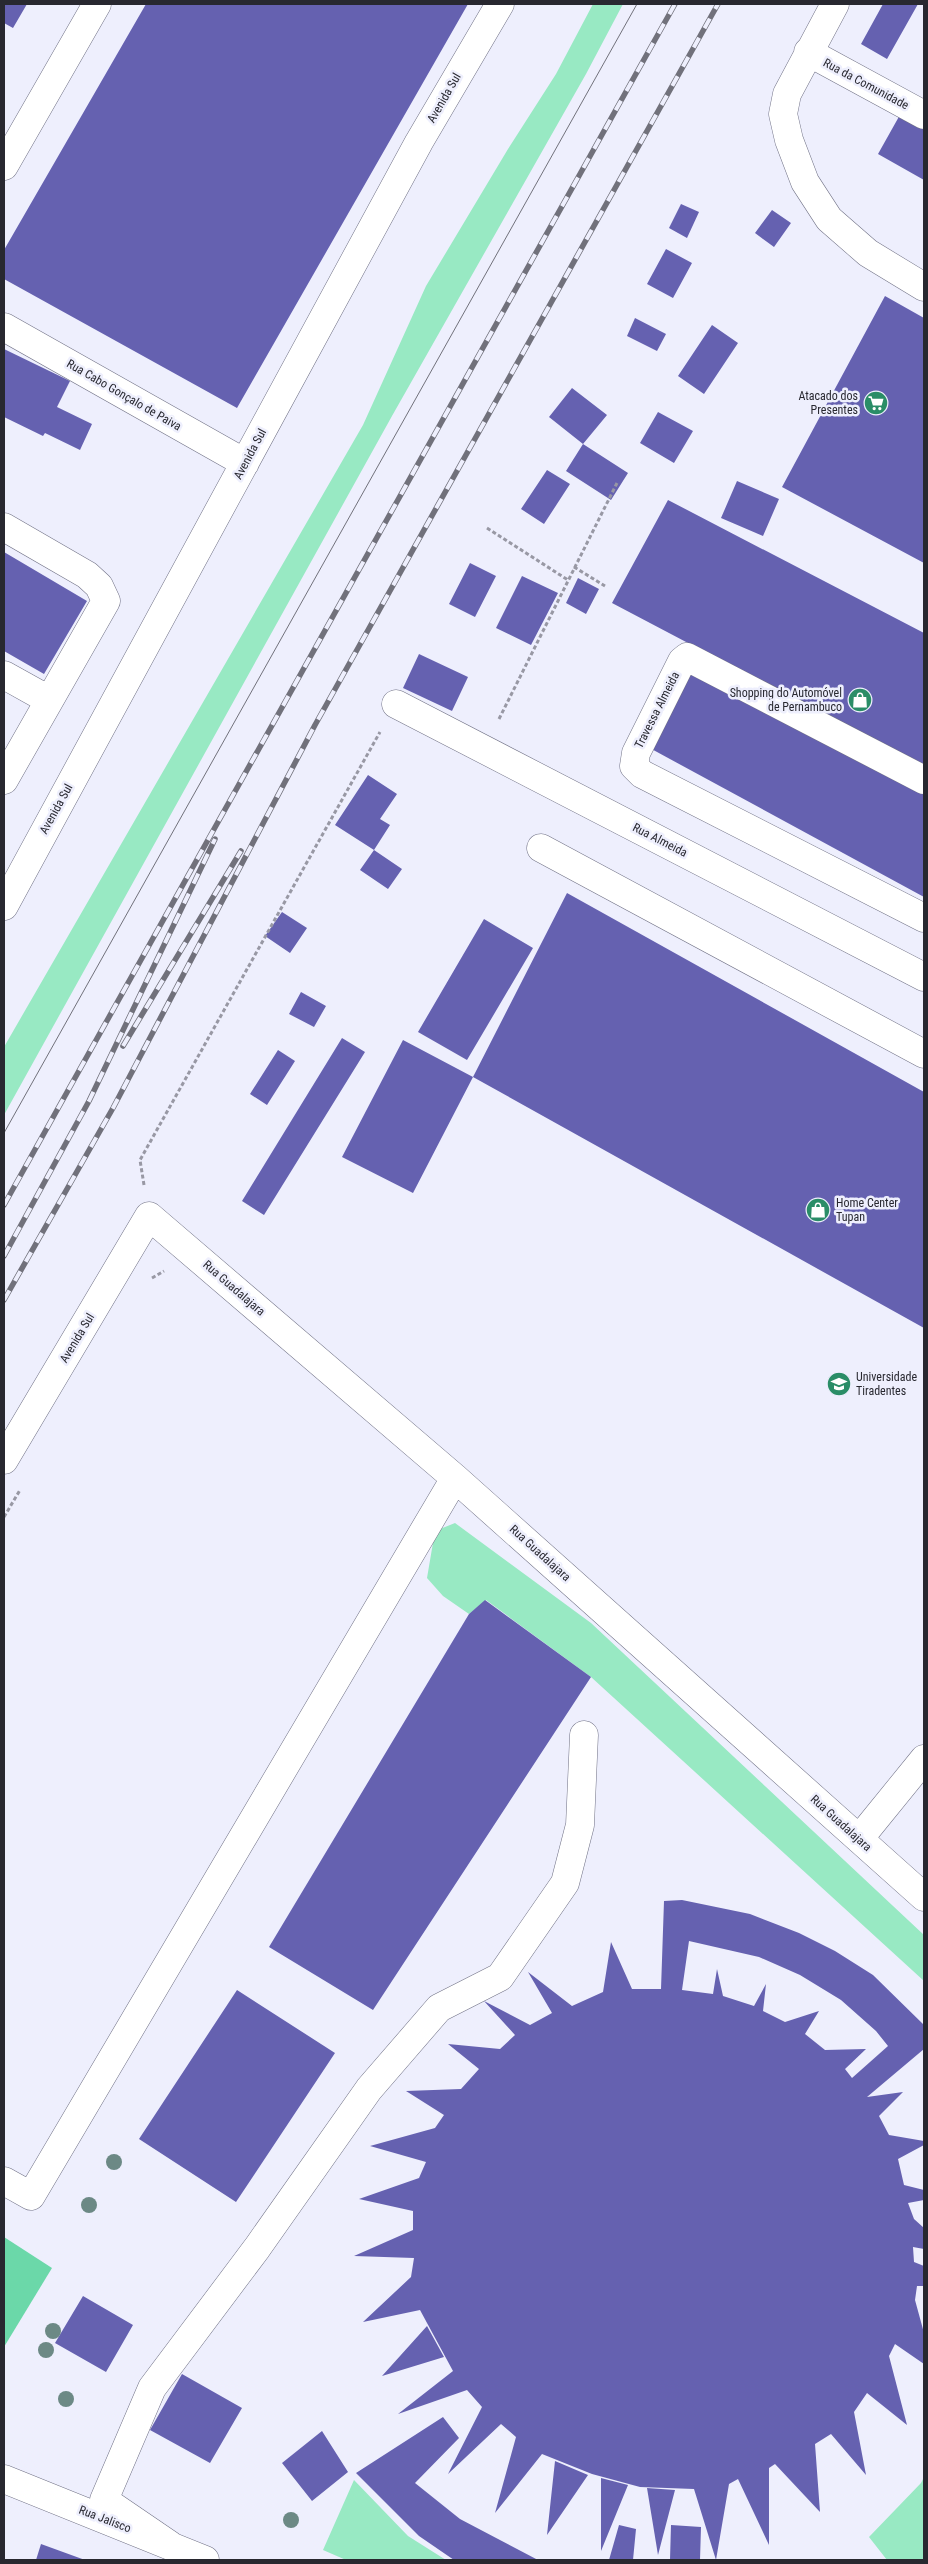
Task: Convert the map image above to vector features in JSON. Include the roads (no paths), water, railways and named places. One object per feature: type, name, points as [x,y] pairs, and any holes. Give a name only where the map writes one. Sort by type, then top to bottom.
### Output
[{"type":"street","points":[[4,166],[97,4]]},
{"type":"street","name":"Avenida Sul","points":[[4,906],[419,142],[500,4]]},
{"type":"street","points":[[836,4],[808,52],[787,94],[783,114],[789,140],[805,182],[829,219],[868,252],[924,288]]},
{"type":"street","name":"Rua da Comunidade","points":[[808,52],[924,115]]},
{"type":"street","name":"Rua Cabo Gonçalo de Paiva","points":[[4,327],[245,463]]},
{"type":"street","points":[[4,527],[87,575],[99,586],[106,601],[49,700],[8,764]]},
{"type":"street","name":"Travessa Almeida","points":[[924,780],[687,657],[682,661],[636,753],[634,766],[642,774],[924,918]]},
{"type":"street","points":[[4,675],[49,700]]},
{"type":"street","name":"Rua Almeida","points":[[396,704],[924,977]]},
{"type":"street","points":[[541,848],[924,1054]]},
{"type":"street","name":"Avenida Sul","points":[[4,1460],[149,1216]]},
{"type":"street","name":"Rua Guadalajara","points":[[149,1216],[455,1478],[924,1897]]},
{"type":"street","points":[[4,2180],[30,2196],[455,1478]]},
{"type":"street","points":[[170,2544],[104,2500],[152,2388],[256,2248],[369,2089],[439,2008],[500,1977],[565,1883],[580,1825],[584,1735]]},
{"type":"street","points":[[859,1839],[924,1759]]},
{"type":"street","name":"Rua Jalisco","points":[[4,2479],[170,2544],[205,2560]]},
{"type":"tram line","points":[[4,1133],[637,4]]},
{"type":"railway","points":[[4,1205],[675,4]]},
{"type":"railway","points":[[4,1300],[113,1108],[315,725],[718,4]]},
{"type":"railway","points":[[4,1256],[89,1101],[215,839]]},
{"type":"railway","points":[[123,1046],[241,851]]},
{"type":"place","name":"Atacado dos Presentes","points":[[876,403]]},
{"type":"place","name":"Shopping do Automóvel de Pernambuco","points":[[860,700]]},
{"type":"place","name":"Home Center Tupan","points":[[818,1210]]},
{"type":"place","name":"Universidade Tiradentes","points":[[839,1384]]}]
